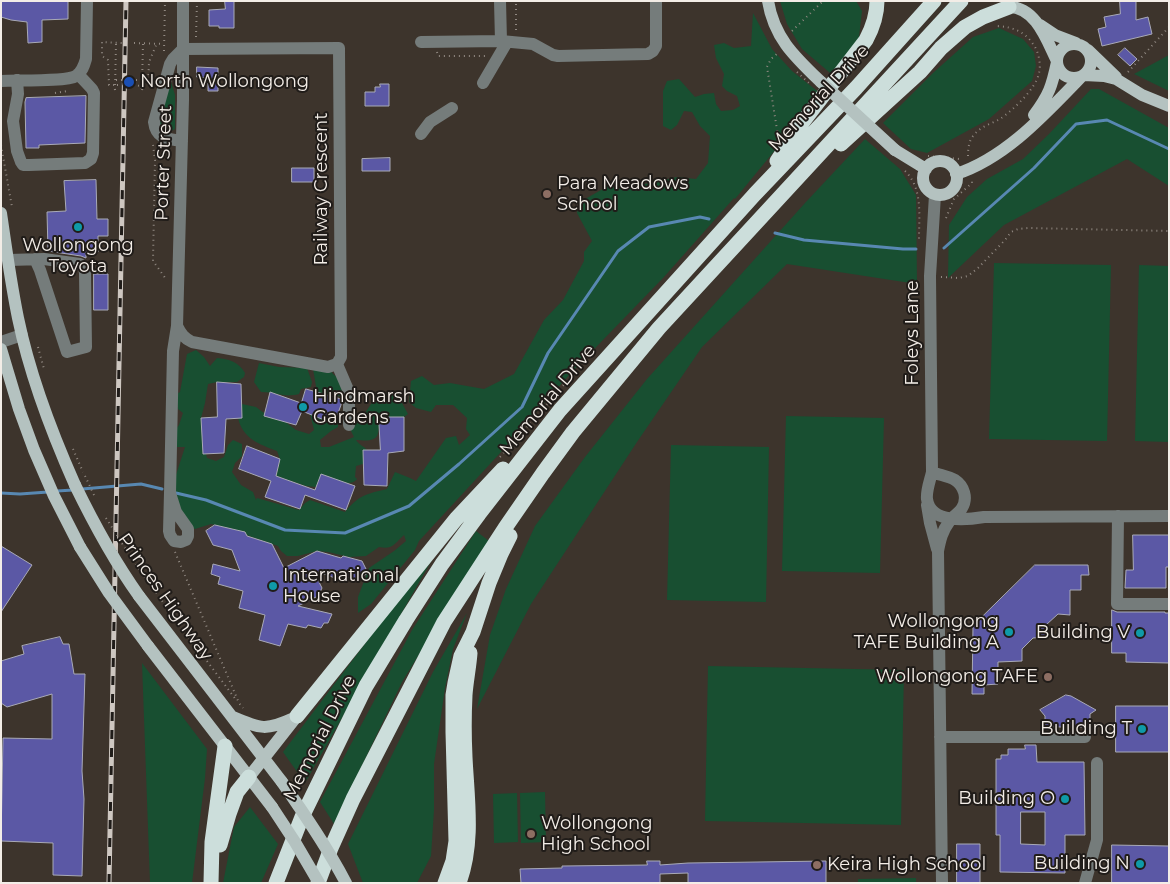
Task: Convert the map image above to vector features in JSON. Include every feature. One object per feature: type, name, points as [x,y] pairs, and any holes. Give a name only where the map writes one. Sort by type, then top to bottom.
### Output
[{"type":"highway","points":[[755,194],[802,123],[866,40],[876,17],[877,1]]},
{"type":"highway","name":"Memorial Drive","points":[[276,883],[302,817],[366,686],[442,564],[479,514],[560,410],[755,194],[856,88],[934,1]]},
{"type":"highway","points":[[319,883],[331,848],[353,799],[444,622],[543,473],[573,432],[654,335],[961,1]]},
{"type":"highway","points":[[770,209],[920,72],[941,48],[965,27],[982,16],[1010,4]]},
{"type":"highway","points":[[297,716],[456,519],[560,410]]},
{"type":"highway","points":[[445,883],[453,861],[456,841],[453,695],[461,656],[473,632],[501,554],[543,473]]},
{"type":"highway","points":[[459,883],[465,866],[468,847],[465,695],[473,632]]},
{"type":"highway","points":[[211,876],[212,842],[225,746]]},
{"type":"highway","points":[[211,876],[237,792],[249,777]]},
{"type":"main road","points":[[768,1],[773,22],[782,41],[796,58],[895,150],[926,169]]},
{"type":"main road","points":[[1010,4],[1021,9],[1055,35],[1083,46],[1124,78],[1142,95],[1169,106]]},
{"type":"main road","points":[[1036,22],[1044,34],[1060,71],[1067,76],[1076,78],[1083,75],[1104,76],[1116,79],[1124,78]]},
{"type":"main road","points":[[956,174],[968,164],[998,154],[1018,138],[1053,106],[1090,67],[1089,52],[1083,46],[1074,43],[1065,46],[1058,53],[1047,97],[1018,138]]},
{"type":"main road","points":[[940,162],[950,165],[954,169],[957,179],[954,188],[945,194],[930,192],[923,179],[926,169],[930,165],[940,162]]},
{"type":"main road","name":"Princes Highway","points":[[1,213],[18,318],[44,409],[75,485],[102,538],[139,596],[282,782],[335,861],[346,883]]},
{"type":"main road","points":[[1,349],[19,409],[41,466],[80,547],[109,593],[148,646],[272,807],[319,883]]},
{"type":"main road","points":[[231,716],[251,725],[263,727],[281,724],[297,716]]},
{"type":"main road","points":[[249,777],[297,716]]},
{"type":"street","points":[[1,81],[68,79],[79,73],[86,59],[87,1]]},
{"type":"street","name":"Porter Street","points":[[176,542],[169,533],[173,351],[177,326],[182,141],[189,49],[183,1]]},
{"type":"street","points":[[483,84],[508,42],[500,1]]},
{"type":"street","points":[[421,42],[508,42],[533,44],[558,56],[648,54],[656,46],[656,1]]},
{"type":"street","name":"Railway Crescent","points":[[189,49],[339,48],[341,357],[337,364]]},
{"type":"street","points":[[182,141],[167,139],[159,135],[154,122],[168,70],[173,59],[189,49]]},
{"type":"street","points":[[17,80],[18,94],[13,121],[17,151],[21,162],[24,165],[29,165],[85,162],[91,159],[93,153],[94,94],[79,73]]},
{"type":"street","points":[[421,134],[430,122],[452,108]]},
{"type":"street","name":"Foleys Lane","points":[[932,472],[930,276],[935,194]]},
{"type":"street","points":[[8,260],[35,259],[44,259],[80,264],[84,268],[86,347],[67,352],[35,259]]},
{"type":"street","points":[[177,326],[180,333],[192,342],[328,367],[337,364],[349,392],[349,425]]},
{"type":"street","points":[[1,342],[22,335]]},
{"type":"street","points":[[938,551],[930,523],[927,501],[932,472],[955,480],[964,490],[968,504],[973,512],[982,517]]},
{"type":"street","points":[[170,493],[176,512],[188,532],[186,540],[176,542]]},
{"type":"street","points":[[942,883],[938,551],[942,533],[950,519],[959,513],[962,508],[965,502],[965,494]]},
{"type":"street","points":[[927,501],[933,512],[950,519],[974,520],[982,517],[1169,516]]},
{"type":"street","points":[[1118,516],[1117,604],[1169,604]]},
{"type":"street","points":[[940,737],[1085,737]]},
{"type":"street","points":[[1085,883],[1097,840],[1097,763]]},
{"type":"path","points":[[163,58],[165,1]]},
{"type":"path","points":[[189,49],[197,1]]},
{"type":"path","points":[[508,42],[516,1]]},
{"type":"path","points":[[779,142],[767,67],[771,59],[779,53],[782,41],[823,1]]},
{"type":"path","points":[[944,222],[954,199],[972,183],[967,153],[970,139],[981,128],[998,120],[1018,104],[1036,82],[1039,74],[1040,66],[1037,52],[1032,42],[1021,31],[1008,26]]},
{"type":"path","points":[[1124,78],[1169,27]]},
{"type":"path","points":[[115,90],[114,85],[109,85],[108,60],[102,56],[102,42],[123,43]]},
{"type":"path","points":[[436,42],[438,56],[436,61]]},
{"type":"path","points":[[115,90],[116,43]]},
{"type":"path","points":[[134,43],[164,44]]},
{"type":"path","points":[[142,90],[143,43]]},
{"type":"path","points":[[142,90],[143,86],[148,86],[148,62],[157,43]]},
{"type":"path","points":[[438,56],[499,55]]},
{"type":"path","points":[[116,80],[142,80]]},
{"type":"path","points":[[115,90],[116,85],[122,85]]},
{"type":"path","points":[[134,85],[141,86],[142,90]]},
{"type":"path","points":[[153,142],[155,160],[154,260],[166,279]]},
{"type":"path","points":[[1,145],[11,202]]},
{"type":"path","points":[[924,155],[958,159],[968,164]]},
{"type":"path","points":[[905,171],[910,176],[918,196],[920,245]]},
{"type":"path","points":[[939,277],[959,278],[968,276],[978,268],[1011,232],[1018,229],[1169,231]]},
{"type":"path","points":[[38,348],[46,373]]},
{"type":"path","points":[[499,458],[572,376]]},
{"type":"path","points":[[74,450],[97,500]]},
{"type":"path","points":[[104,514],[168,609],[238,703],[249,714]]},
{"type":"path","points":[[176,542],[174,550],[177,560],[238,703]]},
{"type":"green space","points":[[780,1],[856,1],[862,11],[858,45],[836,78],[802,49],[787,24]]},
{"type":"green space","points":[[753,13],[772,49],[792,71],[821,94],[735,199],[663,278],[570,374],[419,541],[415,550],[371,604],[358,613],[358,597],[369,568],[406,541],[404,535],[391,547],[379,547],[366,556],[349,557],[317,551],[298,556],[287,556],[278,546],[246,535],[245,532],[211,524],[195,529],[176,518],[175,478],[185,447],[176,447],[171,436],[179,425],[183,413],[178,409],[175,395],[180,392],[187,354],[196,350],[210,366],[217,358],[226,359],[237,364],[245,373],[244,377],[237,382],[208,384],[201,418],[203,454],[206,454],[207,458],[216,461],[224,457],[228,445],[233,440],[242,444],[242,456],[235,463],[232,472],[241,485],[253,492],[256,500],[257,498],[299,510],[310,500],[345,512],[363,496],[387,489],[395,472],[416,481],[446,438],[456,436],[459,445],[470,435],[466,429],[467,418],[453,405],[436,405],[431,412],[416,408],[409,402],[411,381],[422,376],[434,385],[450,383],[484,389],[514,374],[544,320],[563,300],[584,261],[584,252],[592,241],[577,213],[580,202],[608,186],[622,189],[677,177],[696,179],[708,163],[710,136],[700,126],[692,112],[684,111],[677,125],[671,130],[663,126],[663,91],[667,81],[679,79],[695,97],[714,93],[716,104],[721,111],[733,110],[740,106],[737,96],[722,86],[724,74],[716,58],[714,45],[724,43],[734,48],[751,46]]},
{"type":"green space","points":[[999,28],[1023,39],[1034,52],[1036,66],[1032,81],[989,119],[927,153],[911,149],[883,123],[933,73],[973,37]]},
{"type":"green space","points":[[1169,55],[1169,91],[1134,74]]},
{"type":"green space","points":[[171,82],[175,95],[175,129],[169,132],[162,128],[159,121]]},
{"type":"green space","points":[[1091,89],[1099,89],[1169,128],[1169,186],[1127,159],[1004,225],[948,278],[949,225],[967,197],[987,179],[1023,159]]},
{"type":"green space","points":[[865,139],[900,169],[916,195],[917,284],[787,264],[702,347],[531,604],[477,709],[490,635],[506,589],[535,526],[585,457],[647,379]]},
{"type":"green space","points":[[994,263],[1111,265],[1107,441],[989,439]]},
{"type":"green space","points":[[1139,265],[1169,266],[1169,442],[1135,441]]},
{"type":"green space","points":[[259,363],[279,367],[307,368],[312,382],[311,387],[301,389],[299,394],[293,395],[261,392],[254,382]]},
{"type":"green space","points":[[328,367],[344,383],[345,394],[343,397],[317,392],[313,369]]},
{"type":"green space","points":[[379,392],[394,394],[408,414],[404,417],[379,417],[379,430],[376,437],[369,440],[356,440],[367,450],[363,451],[363,464],[356,466],[355,477],[357,479],[349,483],[340,482],[321,474],[316,487],[306,486],[276,476],[280,459],[277,451],[258,443],[248,436],[240,425],[238,418],[242,418],[242,404],[256,407],[264,413],[264,416],[284,421],[296,430],[309,434],[314,430],[310,414],[334,423],[335,420],[338,422],[338,427],[320,440],[321,447],[329,447],[354,437],[350,429],[357,417],[365,413]]},
{"type":"green space","points":[[786,416],[884,418],[880,573],[782,571]]},
{"type":"green space","points":[[671,445],[769,447],[766,602],[667,600]]},
{"type":"green space","points":[[476,531],[489,541],[402,682],[334,824],[320,802],[412,630]]},
{"type":"green space","points":[[442,542],[305,783],[283,752]]},
{"type":"green space","points":[[467,613],[453,649],[445,688],[434,764],[431,856],[417,883],[363,883],[348,844],[433,672]]},
{"type":"green space","points":[[142,663],[207,749],[192,883],[150,883]]},
{"type":"green space","points":[[708,666],[904,670],[901,825],[705,821]]},
{"type":"green space","points":[[545,792],[546,842],[521,843],[520,793]]},
{"type":"green space","points":[[517,793],[518,842],[494,843],[493,794]]},
{"type":"green space","points":[[250,807],[278,844],[261,883],[223,883],[234,827]]},
{"type":"green space","points":[[916,878],[916,883],[858,883],[858,879]]},
{"type":"building","points":[[1,1],[68,1],[68,19],[42,20],[42,42],[28,43],[27,22],[1,17]]},
{"type":"building","points":[[225,1],[234,1],[234,28],[209,26],[209,10],[225,9]]},
{"type":"building","points":[[1120,1],[1136,1],[1136,20],[1148,17],[1152,34],[1102,46],[1098,29],[1106,27],[1104,17],[1120,14]]},
{"type":"building","points":[[1125,48],[1137,59],[1130,66],[1118,55]]},
{"type":"building","points":[[197,67],[218,68],[218,91],[208,91],[208,78],[197,77]]},
{"type":"building","points":[[380,84],[389,84],[389,106],[365,106],[365,92],[375,92],[375,87],[380,87]]},
{"type":"building","points":[[86,96],[85,143],[39,145],[39,148],[26,148],[26,98]]},
{"type":"building","points":[[390,158],[390,171],[362,171],[362,159]]},
{"type":"building","points":[[292,168],[314,168],[314,182],[292,182]]},
{"type":"building","name":"Wollongong Toyota","points":[[96,180],[97,219],[108,219],[108,236],[98,236],[98,252],[86,252],[86,258],[48,251],[47,212],[66,211],[64,181]]},
{"type":"building","points":[[94,274],[108,274],[108,310],[94,310]]},
{"type":"building","points":[[217,382],[241,384],[242,418],[226,419],[224,453],[203,454],[201,418],[217,417]]},
{"type":"building","name":"Hindmarsh Gardens","points":[[306,389],[341,399],[341,405],[334,424],[302,411],[296,425],[264,416],[270,392],[301,403]]},
{"type":"building","name":"Hindmarsh Gardens","points":[[379,417],[404,417],[404,451],[388,453],[387,486],[364,485],[363,450],[380,450]]},
{"type":"building","name":"Hindmarsh Gardens","points":[[247,446],[280,459],[276,476],[315,490],[321,474],[355,486],[346,510],[305,495],[300,509],[265,497],[271,481],[239,469]]},
{"type":"building","name":"International House","points":[[215,525],[245,532],[247,536],[272,544],[284,568],[317,551],[341,558],[343,556],[362,561],[368,573],[357,580],[339,575],[335,578],[313,570],[322,588],[318,596],[298,606],[332,614],[328,623],[324,623],[321,628],[308,625],[306,628],[288,624],[280,646],[259,640],[265,615],[239,608],[243,591],[218,584],[220,577],[211,574],[213,564],[240,571],[232,550],[213,545],[206,531]]},
{"type":"building","points":[[1133,535],[1169,535],[1169,567],[1166,567],[1166,588],[1125,588],[1126,570],[1133,570]]},
{"type":"building","points":[[1,546],[32,565],[1,612]]},
{"type":"building","name":"Wollongong TAFE Building A","points":[[1035,565],[1088,565],[1089,575],[1081,575],[1081,590],[1070,590],[1070,615],[1058,614],[1046,625],[1046,637],[1033,638],[1022,649],[1022,661],[998,662],[998,684],[984,685],[984,694],[972,694],[973,626]]},
{"type":"building","name":"Building V","points":[[1112,610],[1117,612],[1169,613],[1169,663],[1126,662],[1126,653],[1112,653]]},
{"type":"building","points":[[60,637],[63,644],[69,644],[74,674],[85,674],[82,771],[84,799],[82,876],[53,875],[53,843],[1,841],[3,738],[52,739],[52,694],[7,707],[1,703],[1,661],[24,654],[22,646]]},
{"type":"building","points":[[1066,695],[1096,710],[1090,714],[1090,727],[1045,727],[1045,716],[1040,710]]},
{"type":"building","name":"Building T","points":[[1116,706],[1169,706],[1169,752],[1116,752]]},
{"type":"building","points":[[1025,745],[1036,745],[1037,762],[1084,762],[1085,835],[1065,835],[1065,873],[1000,872],[1000,835],[996,835],[996,759],[1001,759],[1001,755],[1008,755],[1008,749],[1025,749]],"holes":[[[1021,812],[1045,812],[1045,845],[1021,844]]]},
{"type":"building","points":[[957,844],[980,844],[980,883],[957,883]]},
{"type":"building","name":"Building N","points":[[1112,845],[1169,846],[1169,883],[1112,883]]},
{"type":"building","points":[[647,861],[660,861],[660,865],[826,861],[826,883],[688,883],[688,873],[660,874],[660,883],[521,883],[520,869],[562,868],[562,866],[647,865]]},
{"type":"waterway","points":[[944,248],[1034,168],[1076,124],[1107,120],[1169,149]]},
{"type":"waterway","points":[[176,493],[206,500],[285,530],[345,533],[409,506],[522,407],[548,353],[618,251],[649,227],[700,217],[709,219]]},
{"type":"waterway","points":[[775,233],[804,240],[916,249]]},
{"type":"waterway","points":[[82,489],[141,484],[162,489]]},
{"type":"waterway","points":[[57,491],[73,490]]},
{"type":"waterway","points":[[1,493],[48,492]]},
{"type":"railway","points":[[109,883],[126,1]]},
{"type":"place","name":"North Wollongong","points":[[129,82]]},
{"type":"place","name":"Para Meadows School","points":[[547,194]]},
{"type":"place","name":"Wollongong Toyota","points":[[78,227]]},
{"type":"place","name":"Hindmarsh Gardens","points":[[303,407]]},
{"type":"place","name":"International House","points":[[273,586]]},
{"type":"place","name":"Wollongong TAFE Building A","points":[[1009,632]]},
{"type":"place","name":"Building V","points":[[1140,633]]},
{"type":"place","name":"Wollongong TAFE","points":[[1048,677]]},
{"type":"place","name":"Building T","points":[[1142,729]]},
{"type":"place","name":"Building O","points":[[1065,799]]},
{"type":"place","name":"Wollongong High School","points":[[531,834]]},
{"type":"place","name":"Building N","points":[[1140,864]]},
{"type":"place","name":"Keira High School","points":[[817,865]]}]
